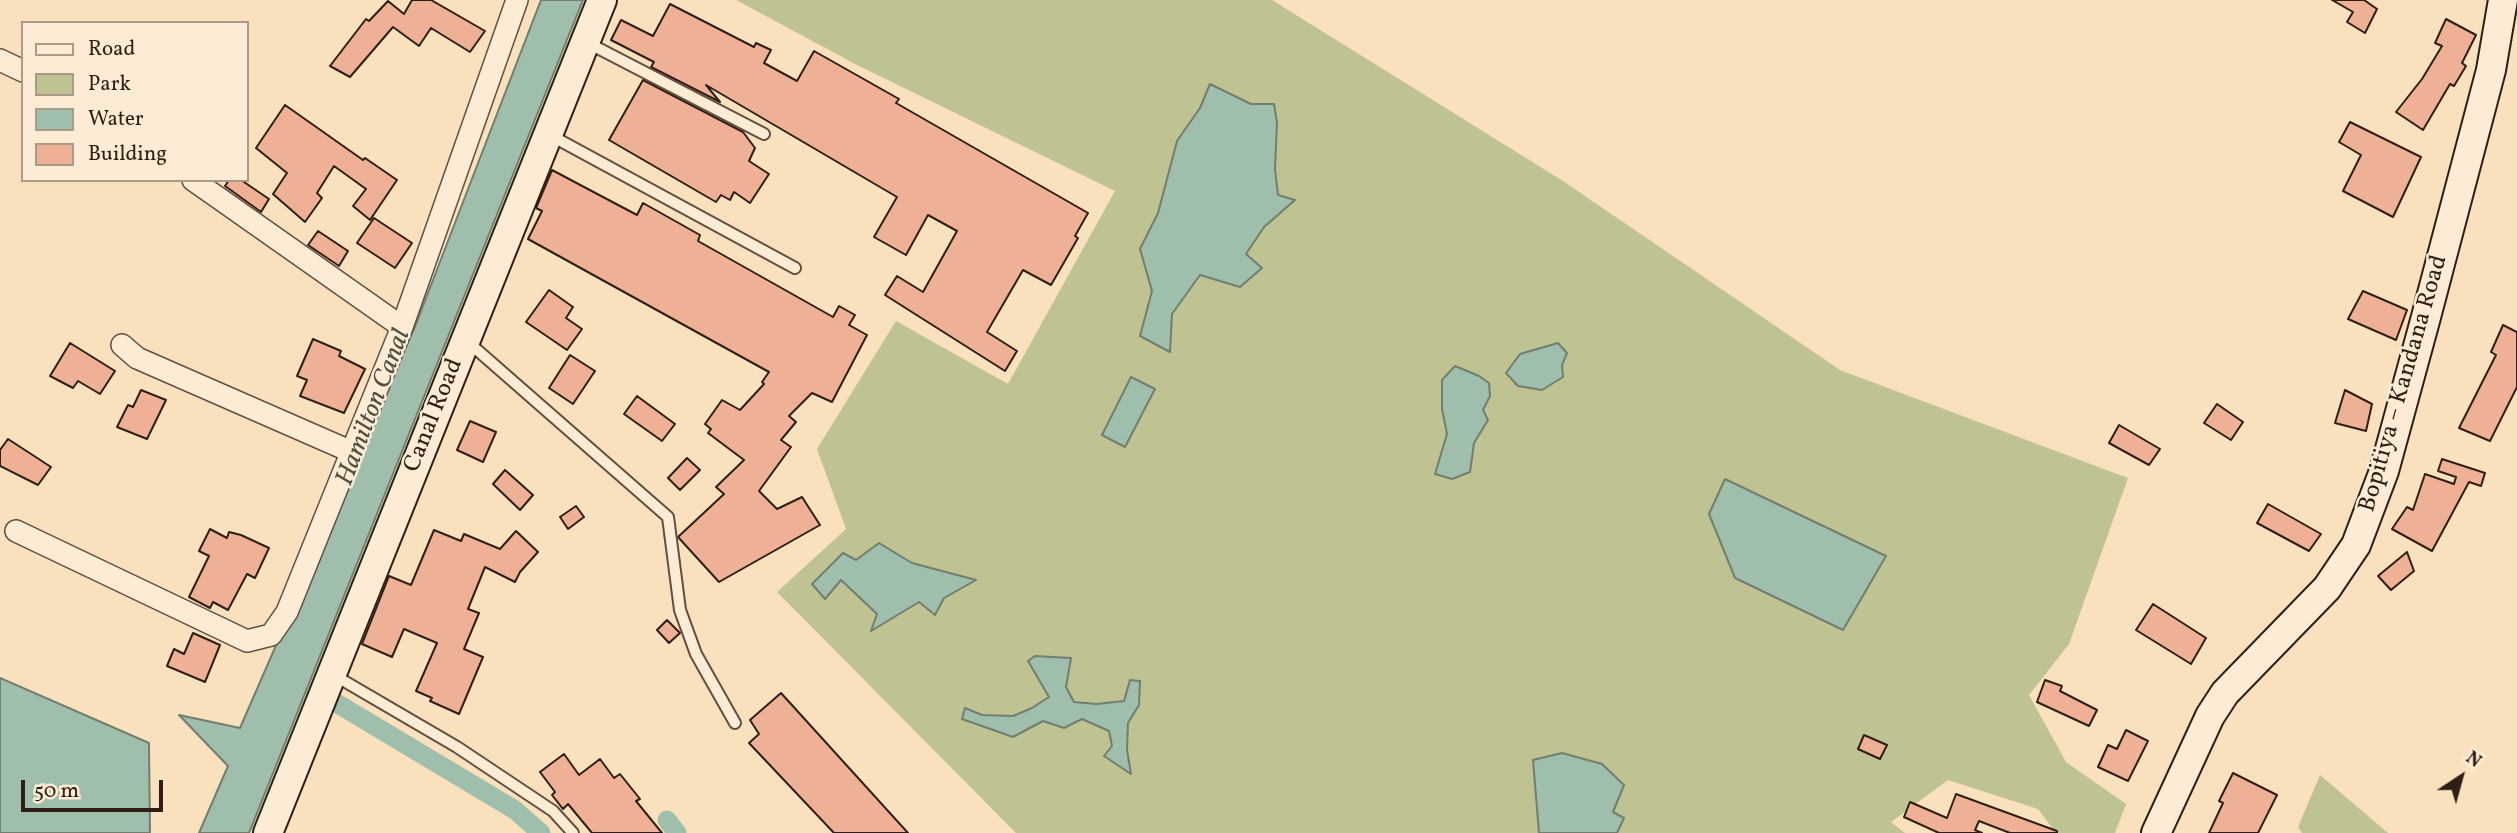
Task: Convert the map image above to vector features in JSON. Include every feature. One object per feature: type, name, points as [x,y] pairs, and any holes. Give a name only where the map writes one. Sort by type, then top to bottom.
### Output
[{"type":"main road","name":"Canal Road","points":[[268,833],[602,0]]},
{"type":"main road","name":"Bopitiya – Kandana Road","points":[[2155,833],[2210,716],[2225,693],[2327,589],[2356,545],[2384,471],[2491,69],[2503,0]]},
{"type":"street","points":[[16,531],[247,642],[271,635],[288,612],[402,327],[517,0]]},
{"type":"street","points":[[0,60],[21,70]]},
{"type":"street","points":[[196,182],[402,327]]},
{"type":"street","points":[[122,345],[137,358],[352,452]]},
{"type":"lane","points":[[585,41],[764,134]]},
{"type":"lane","points":[[548,134],[795,268]]},
{"type":"lane","points":[[466,340],[668,517],[680,610],[696,654],[735,723]]},
{"type":"lane","points":[[332,674],[468,754],[554,811],[573,833]]},
{"type":"green space","points":[[736,0],[1272,0],[1563,181],[1840,370],[2128,478],[2069,644],[2029,695],[2066,762],[2126,804],[2115,833],[2056,833],[2038,809],[1948,780],[1891,822],[1905,833],[1016,833],[777,592],[846,529],[817,449],[896,321],[1008,384],[1115,191],[857,65]]},
{"type":"green space","points":[[2320,775],[2388,833],[2302,833],[2298,827]]},
{"type":"water","points":[[541,0],[583,0],[249,833],[199,833],[228,766],[179,715],[240,728],[416,324]]},
{"type":"water","points":[[1210,84],[1251,104],[1274,104],[1277,123],[1275,169],[1278,195],[1295,200],[1264,227],[1246,254],[1262,268],[1240,287],[1200,275],[1172,314],[1170,352],[1140,336],[1152,291],[1140,249],[1158,213],[1177,141],[1200,108]]},
{"type":"water","points":[[1558,343],[1567,353],[1562,365],[1563,377],[1542,390],[1518,386],[1506,373],[1520,354]]},
{"type":"water","points":[[1455,366],[1489,383],[1490,396],[1483,410],[1488,420],[1474,443],[1470,472],[1452,479],[1435,474],[1447,434],[1442,409],[1442,380]]},
{"type":"water","points":[[1131,377],[1155,389],[1125,447],[1102,435]]},
{"type":"water","points":[[1725,479],[1886,556],[1843,630],[1735,578],[1709,514]]},
{"type":"water","points":[[879,543],[912,563],[976,580],[944,598],[935,615],[919,602],[871,631],[877,614],[841,580],[825,599],[812,584],[843,553],[856,560]]},
{"type":"water","points":[[1035,656],[1071,658],[1066,687],[1074,702],[1097,704],[1124,701],[1130,680],[1140,681],[1139,705],[1128,723],[1127,750],[1131,774],[1104,756],[1112,746],[1109,731],[1082,719],[1064,728],[1043,721],[1013,737],[962,719],[965,708],[982,715],[1013,716],[1049,697],[1028,661]]},
{"type":"water","points":[[0,678],[149,743],[150,833],[0,833]]},
{"type":"water","points":[[1562,753],[1602,764],[1624,785],[1613,812],[1624,818],[1617,833],[1539,833],[1533,760]]},
{"type":"building","points":[[412,0],[431,0],[485,31],[470,52],[431,28],[419,46],[393,27],[350,77],[330,66],[366,19],[369,21],[388,1],[404,14]]},
{"type":"building","points":[[2332,0],[2364,0],[2377,9],[2365,33],[2347,22],[2353,12]]},
{"type":"building","points":[[670,4],[754,47],[756,43],[771,50],[764,63],[797,81],[814,51],[899,99],[896,103],[1088,213],[1075,236],[1078,238],[1051,285],[1023,270],[987,332],[1017,351],[1005,371],[885,295],[897,276],[923,292],[957,231],[928,215],[906,255],[874,237],[897,197],[706,85],[720,102],[651,67],[654,62],[611,40],[621,20],[653,36]]},
{"type":"building","points":[[2446,19],[2476,35],[2462,63],[2466,66],[2454,86],[2450,84],[2423,130],[2396,112],[2422,79],[2442,46],[2435,43]]},
{"type":"building","points":[[643,80],[743,132],[755,148],[749,161],[769,174],[750,203],[734,192],[730,200],[721,195],[716,202],[609,140]]},
{"type":"building","points":[[285,105],[363,160],[365,158],[397,180],[370,220],[353,206],[366,189],[334,166],[317,193],[322,198],[305,222],[273,194],[287,173],[256,148]]},
{"type":"building","points":[[2350,122],[2421,157],[2393,217],[2343,191],[2361,155],[2339,142]]},
{"type":"building","points":[[552,170],[637,215],[643,203],[700,235],[698,241],[833,317],[839,306],[855,315],[849,325],[867,335],[832,402],[812,393],[789,416],[796,422],[781,440],[791,447],[759,491],[777,509],[802,497],[820,525],[719,582],[678,537],[724,494],[716,487],[744,460],[708,433],[711,429],[705,424],[722,400],[740,410],[764,384],[762,382],[769,372],[528,239],[542,211],[536,208]]},
{"type":"building","points":[[228,182],[244,182],[269,199],[261,212],[225,186]]},
{"type":"building","points":[[374,218],[412,243],[395,268],[357,243]]},
{"type":"building","points":[[318,231],[348,251],[339,266],[308,245]]},
{"type":"building","points":[[549,290],[573,307],[566,318],[582,329],[567,350],[526,322]]},
{"type":"building","points":[[2363,291],[2407,310],[2396,340],[2348,319]]},
{"type":"building","points":[[2503,325],[2517,332],[2517,387],[2490,441],[2459,428],[2496,355],[2491,352]]},
{"type":"building","points":[[313,339],[341,351],[339,356],[365,369],[344,413],[300,396],[307,380],[297,376]]},
{"type":"building","points":[[70,343],[115,371],[100,394],[78,381],[73,388],[50,376]]},
{"type":"building","points":[[570,355],[595,371],[573,404],[549,388]]},
{"type":"building","points":[[141,390],[166,400],[147,439],[117,427],[128,405],[133,407]]},
{"type":"building","points":[[2345,390],[2372,404],[2366,431],[2335,423]]},
{"type":"building","points":[[637,396],[675,424],[662,441],[624,414]]},
{"type":"building","points":[[2217,404],[2243,422],[2231,440],[2204,423]]},
{"type":"building","points":[[470,421],[496,432],[483,462],[457,450]]},
{"type":"building","points":[[2119,425],[2160,449],[2149,465],[2109,443]]},
{"type":"building","points":[[8,439],[51,467],[38,485],[0,466],[0,450]]},
{"type":"building","points":[[687,458],[700,470],[680,490],[668,478]]},
{"type":"building","points":[[2442,459],[2485,473],[2481,486],[2469,482],[2432,551],[2392,529],[2407,507],[2413,510],[2425,474],[2454,484],[2456,477],[2438,471]]},
{"type":"building","points":[[505,470],[533,495],[520,510],[493,484]]},
{"type":"building","points":[[2268,504],[2321,534],[2309,551],[2257,523]]},
{"type":"building","points":[[576,506],[584,517],[568,529],[560,517]]},
{"type":"building","points":[[210,529],[227,538],[229,532],[241,535],[269,548],[255,578],[247,574],[228,610],[213,602],[210,608],[189,597],[209,556],[199,551]]},
{"type":"building","points":[[434,530],[461,541],[464,534],[500,549],[516,531],[538,552],[520,572],[515,582],[485,567],[468,609],[479,613],[464,649],[483,657],[459,714],[430,701],[432,698],[416,691],[437,643],[404,629],[392,657],[362,644],[389,576],[411,585]]},
{"type":"building","points":[[2407,552],[2414,571],[2391,590],[2378,576]]},
{"type":"building","points":[[2153,604],[2206,638],[2191,664],[2136,630]]},
{"type":"building","points":[[667,620],[680,633],[669,643],[657,630]]},
{"type":"building","points":[[193,633],[220,645],[205,682],[167,666],[174,649],[184,654]]},
{"type":"building","points":[[2045,680],[2062,686],[2060,691],[2097,710],[2089,726],[2037,702]]},
{"type":"building","points":[[781,693],[908,833],[834,833],[749,743],[759,734],[750,720]]},
{"type":"building","points":[[2126,730],[2148,741],[2128,781],[2098,767],[2108,745],[2117,749]]},
{"type":"building","points":[[1864,735],[1887,745],[1880,759],[1858,749]]},
{"type":"building","points":[[564,754],[579,775],[600,759],[614,778],[620,774],[640,799],[636,801],[662,833],[592,833],[568,804],[563,809],[552,795],[555,792],[540,772]]},
{"type":"building","points":[[2233,773],[2277,795],[2258,833],[2209,833],[2223,803],[2219,801]]},
{"type":"building","points":[[1956,794],[2057,833],[2010,833],[1979,821],[1975,830],[1982,833],[1939,833],[1904,817],[1910,802],[1947,818]]},
{"type":"waterway","points":[[338,704],[515,810],[541,833]]},
{"type":"waterway","points":[[667,820],[677,833]]},
{"type":"water label","name":"Hamilton Canal","points":[[375,408]]}]
